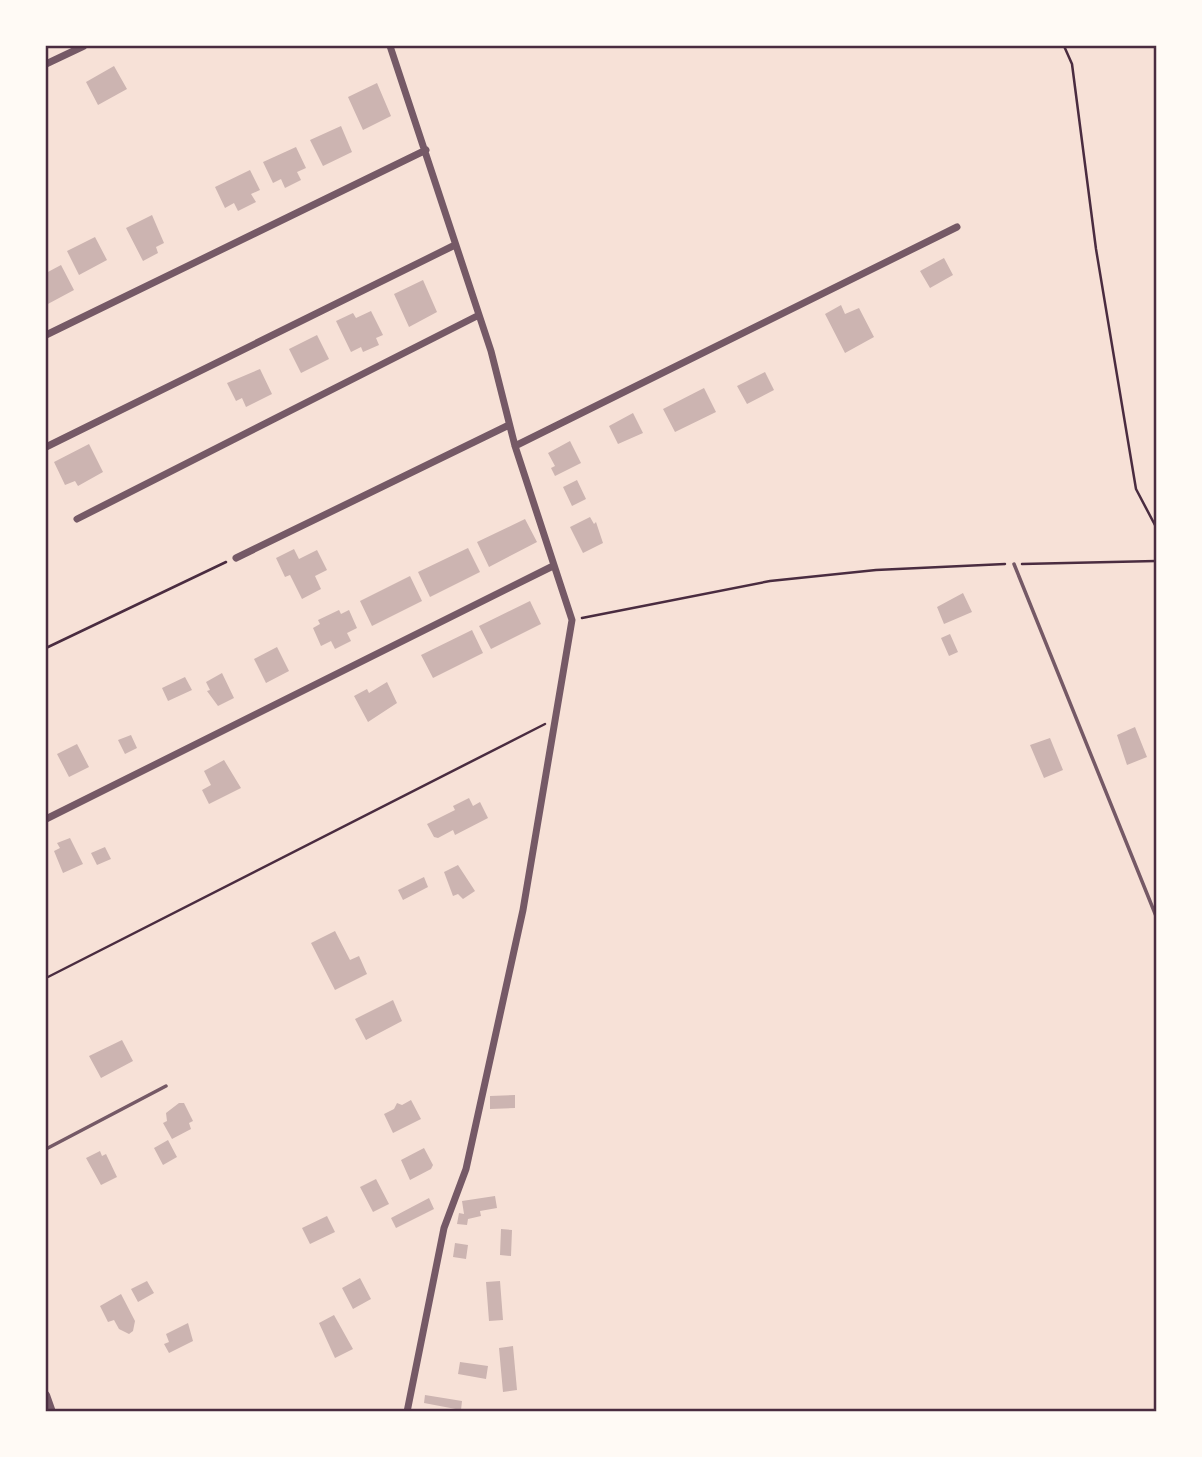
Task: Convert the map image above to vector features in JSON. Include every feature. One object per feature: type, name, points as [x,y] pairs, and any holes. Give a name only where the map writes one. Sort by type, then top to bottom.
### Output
[{"type":"street","points":[[46,64],[84,46]]},
{"type":"street","points":[[390,46],[491,351],[515,446],[572,620],[523,910],[466,1169],[444,1228],[408,1412]]},
{"type":"street","points":[[46,335],[426,150]]},
{"type":"street","points":[[515,446],[957,227]]},
{"type":"street","points":[[46,447],[455,245]]},
{"type":"street","points":[[77,519],[479,316]]},
{"type":"street","points":[[236,558],[509,425]]},
{"type":"street","points":[[46,819],[554,566]]},
{"type":"street","points":[[46,1395],[52,1412]]},
{"type":"lane","points":[[1014,564],[1157,916]]},
{"type":"lane","points":[[46,1149],[166,1086]]},
{"type":"path","points":[[1064,46],[1072,64],[1096,248],[1136,489],[1157,527]]},
{"type":"path","points":[[46,648],[236,558]]},
{"type":"path","points":[[572,620],[770,581],[876,570],[1157,561]]},
{"type":"path","points":[[46,978],[555,719]]},
{"type":"building","points":[[114,66],[127,89],[98,105],[86,82]]},
{"type":"building","points":[[377,83],[391,116],[363,130],[348,97]]},
{"type":"building","points":[[341,126],[352,152],[323,166],[310,140]]},
{"type":"building","points":[[296,147],[306,168],[297,172],[301,180],[285,188],[281,179],[273,183],[263,162]]},
{"type":"building","points":[[250,170],[260,190],[251,194],[256,202],[238,211],[234,203],[225,208],[215,187]]},
{"type":"building","points":[[152,215],[164,243],[156,247],[158,253],[143,261],[126,228]]},
{"type":"building","points":[[95,237],[107,260],[79,275],[67,251]]},
{"type":"building","points":[[944,258],[953,275],[930,288],[920,271]]},
{"type":"building","points":[[61,265],[74,290],[46,305],[46,273]]},
{"type":"building","points":[[423,280],[437,312],[409,327],[394,294]]},
{"type":"building","points":[[841,305],[845,314],[859,308],[874,337],[845,353],[825,314]]},
{"type":"building","points":[[371,311],[383,335],[376,338],[379,345],[363,352],[361,347],[351,352],[336,321],[353,313],[356,318]]},
{"type":"building","points":[[317,335],[329,359],[301,373],[289,349]]},
{"type":"building","points":[[260,369],[272,394],[246,407],[242,398],[236,401],[227,383]]},
{"type":"building","points":[[765,372],[774,390],[747,404],[737,386]]},
{"type":"building","points":[[704,388],[716,412],[675,432],[663,409]]},
{"type":"building","points":[[633,413],[643,433],[618,444],[609,426]]},
{"type":"building","points":[[570,441],[581,463],[555,476],[551,468],[555,466],[548,453]]},
{"type":"building","points":[[89,444],[103,472],[78,486],[75,481],[65,485],[54,462]]},
{"type":"building","points":[[577,480],[586,499],[572,506],[563,487]]},
{"type":"building","points":[[590,517],[594,524],[596,522],[603,543],[583,553],[570,527]]},
{"type":"building","points":[[525,519],[537,542],[489,567],[477,542]]},
{"type":"building","points":[[468,548],[480,572],[430,597],[418,572]]},
{"type":"building","points":[[294,549],[299,559],[317,550],[327,570],[315,576],[321,589],[302,599],[290,575],[285,577],[276,558]]},
{"type":"building","points":[[410,576],[422,601],[372,626],[360,601]]},
{"type":"building","points":[[963,593],[972,612],[944,624],[937,607]]},
{"type":"building","points":[[530,601],[541,624],[491,649],[479,626]]},
{"type":"building","points":[[339,610],[341,614],[349,610],[357,628],[347,633],[351,641],[335,649],[331,641],[321,646],[313,628],[320,624],[318,620]]},
{"type":"building","points":[[472,630],[483,653],[433,678],[421,655]]},
{"type":"building","points":[[950,634],[958,652],[949,656],[941,638]]},
{"type":"building","points":[[277,647],[289,671],[266,683],[254,659]]},
{"type":"building","points":[[222,673],[234,698],[218,706],[207,691],[210,690],[206,682]]},
{"type":"building","points":[[185,677],[192,690],[168,701],[162,688]]},
{"type":"building","points":[[387,682],[397,703],[368,722],[354,696],[367,689],[369,693]]},
{"type":"building","points":[[1135,727],[1147,757],[1127,765],[1117,735]]},
{"type":"building","points":[[131,735],[137,748],[125,754],[118,740]]},
{"type":"building","points":[[1050,738],[1063,770],[1044,778],[1030,745]]},
{"type":"building","points":[[77,744],[89,767],[69,777],[57,754]]},
{"type":"building","points":[[224,760],[241,788],[209,804],[202,790],[211,785],[204,771]]},
{"type":"building","points":[[469,798],[473,806],[480,802],[488,818],[455,835],[453,830],[438,838],[434,837],[427,824],[455,810],[453,806]]},
{"type":"building","points":[[70,838],[83,864],[63,873],[54,851],[60,848],[57,843]]},
{"type":"building","points":[[105,847],[111,859],[97,865],[91,853]]},
{"type":"building","points":[[458,865],[475,891],[463,899],[458,894],[453,896],[444,872]]},
{"type":"building","points":[[424,877],[428,887],[403,900],[398,890]]},
{"type":"building","points":[[335,931],[350,960],[359,956],[367,974],[335,990],[311,943]]},
{"type":"building","points":[[393,1000],[402,1021],[366,1040],[355,1019]]},
{"type":"building","points":[[122,1040],[133,1061],[101,1078],[89,1056]]},
{"type":"building","points":[[515,1095],[515,1108],[490,1109],[490,1096]]},
{"type":"building","points":[[411,1100],[421,1119],[393,1133],[384,1114],[394,1109],[397,1103],[402,1105]]},
{"type":"building","points":[[179,1103],[184,1103],[193,1121],[189,1123],[191,1129],[172,1139],[163,1123],[167,1121],[166,1113]]},
{"type":"building","points":[[168,1140],[177,1157],[163,1165],[154,1148]]},
{"type":"building","points":[[424,1148],[433,1165],[431,1169],[410,1180],[401,1160]]},
{"type":"building","points":[[100,1151],[102,1156],[106,1154],[117,1177],[101,1185],[86,1158]]},
{"type":"building","points":[[376,1179],[389,1204],[373,1212],[360,1187]]},
{"type":"building","points":[[495,1196],[497,1208],[480,1211],[481,1216],[468,1219],[467,1225],[457,1224],[459,1213],[464,1214],[462,1201]]},
{"type":"building","points":[[429,1198],[434,1209],[396,1228],[391,1218]]},
{"type":"building","points":[[327,1216],[335,1232],[310,1244],[302,1228]]},
{"type":"building","points":[[501,1229],[512,1230],[511,1256],[500,1255]]},
{"type":"building","points":[[455,1243],[468,1245],[466,1259],[453,1257]]},
{"type":"building","points":[[360,1278],[371,1299],[353,1309],[342,1288]]},
{"type":"building","points":[[147,1281],[154,1293],[138,1302],[131,1289]]},
{"type":"building","points":[[500,1281],[503,1320],[489,1321],[486,1282]]},
{"type":"building","points":[[121,1294],[135,1321],[133,1331],[129,1334],[119,1329],[114,1320],[108,1322],[100,1306]]},
{"type":"building","points":[[334,1315],[353,1349],[335,1358],[319,1323]]},
{"type":"building","points":[[188,1323],[193,1341],[169,1353],[164,1344],[169,1342],[166,1334]]},
{"type":"building","points":[[513,1346],[517,1390],[503,1392],[499,1348]]},
{"type":"building","points":[[460,1362],[488,1366],[486,1379],[458,1374]]},
{"type":"building","points":[[425,1395],[462,1401],[461,1410],[424,1403]]}]
